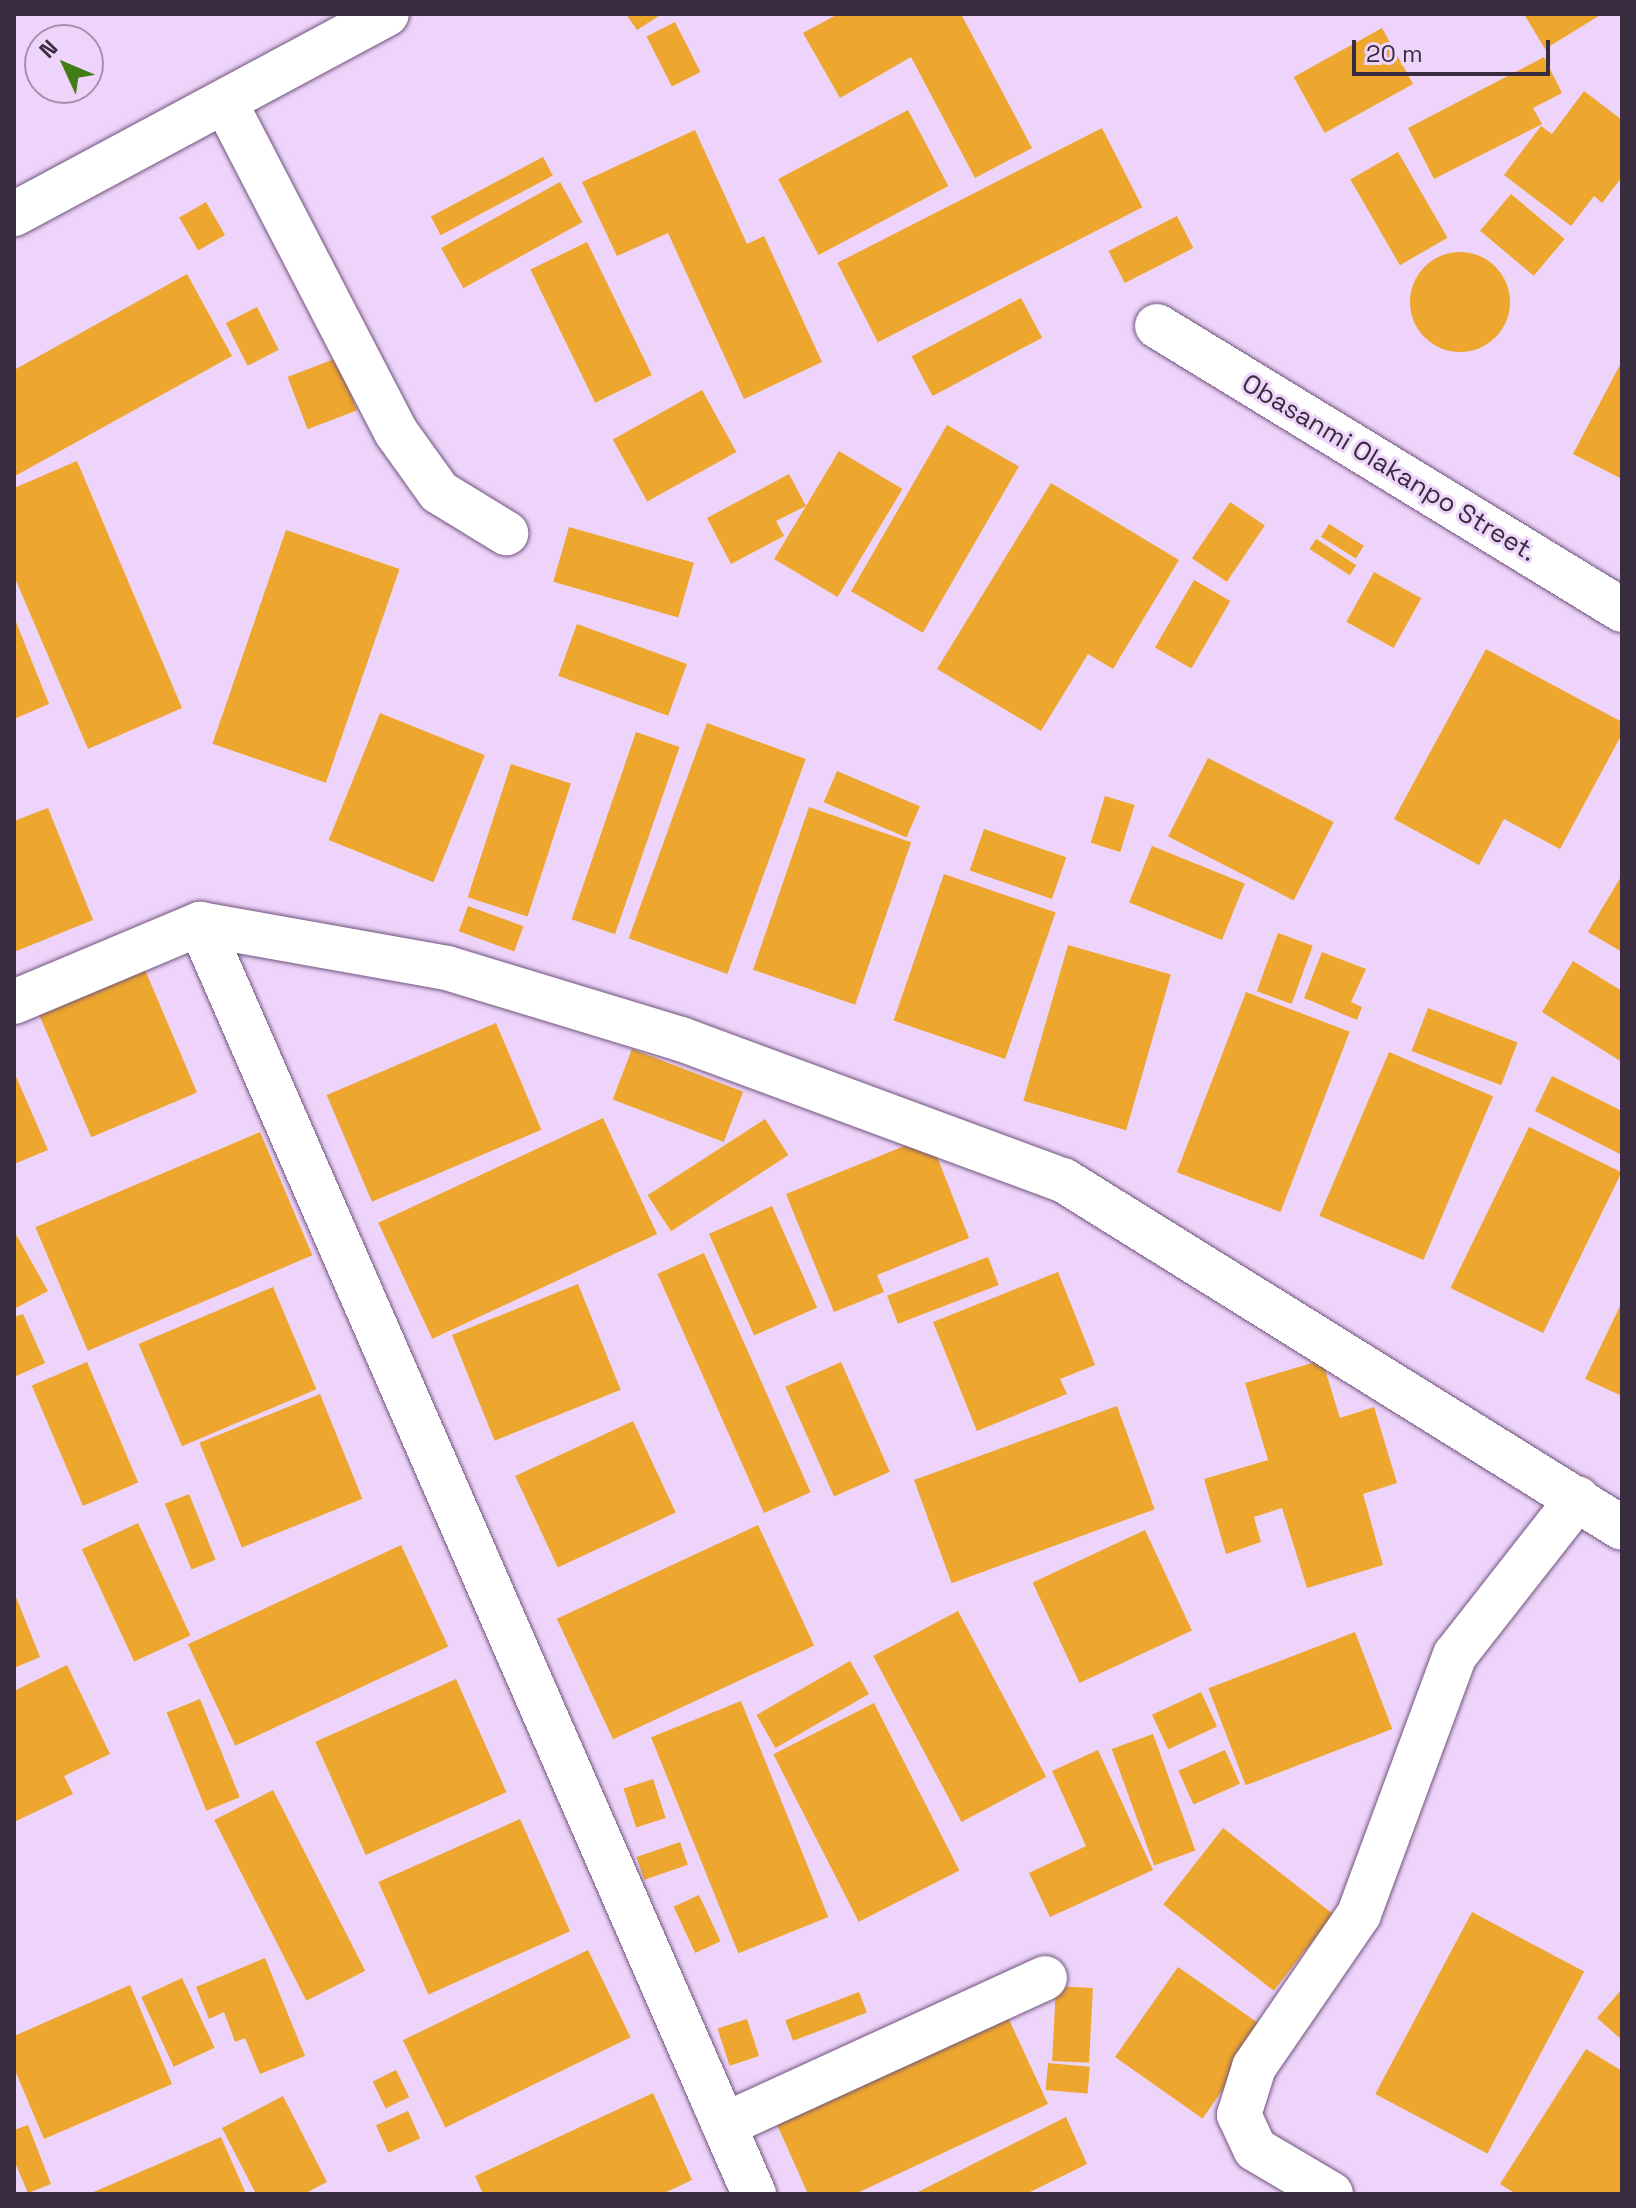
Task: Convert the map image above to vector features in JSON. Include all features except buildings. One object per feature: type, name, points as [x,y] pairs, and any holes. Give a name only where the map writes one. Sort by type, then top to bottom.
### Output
[{"type":"street","points":[[14,214],[387,14]]},
{"type":"street","points":[[225,102],[396,432],[439,492],[506,533]]},
{"type":"street","name":"Obasanmi Olakanpo Street.","points":[[1157,326],[1622,610]]},
{"type":"street","points":[[14,1002],[200,924],[447,968],[681,1039],[1063,1180],[1622,1528]]},
{"type":"street","points":[[200,924],[754,2194]]},
{"type":"street","points":[[1331,2194],[1255,2149],[1239,2115],[1254,2067],[1359,1914],[1455,1655],[1578,1498]]},
{"type":"street","points":[[724,2125],[1045,1978]]}]
